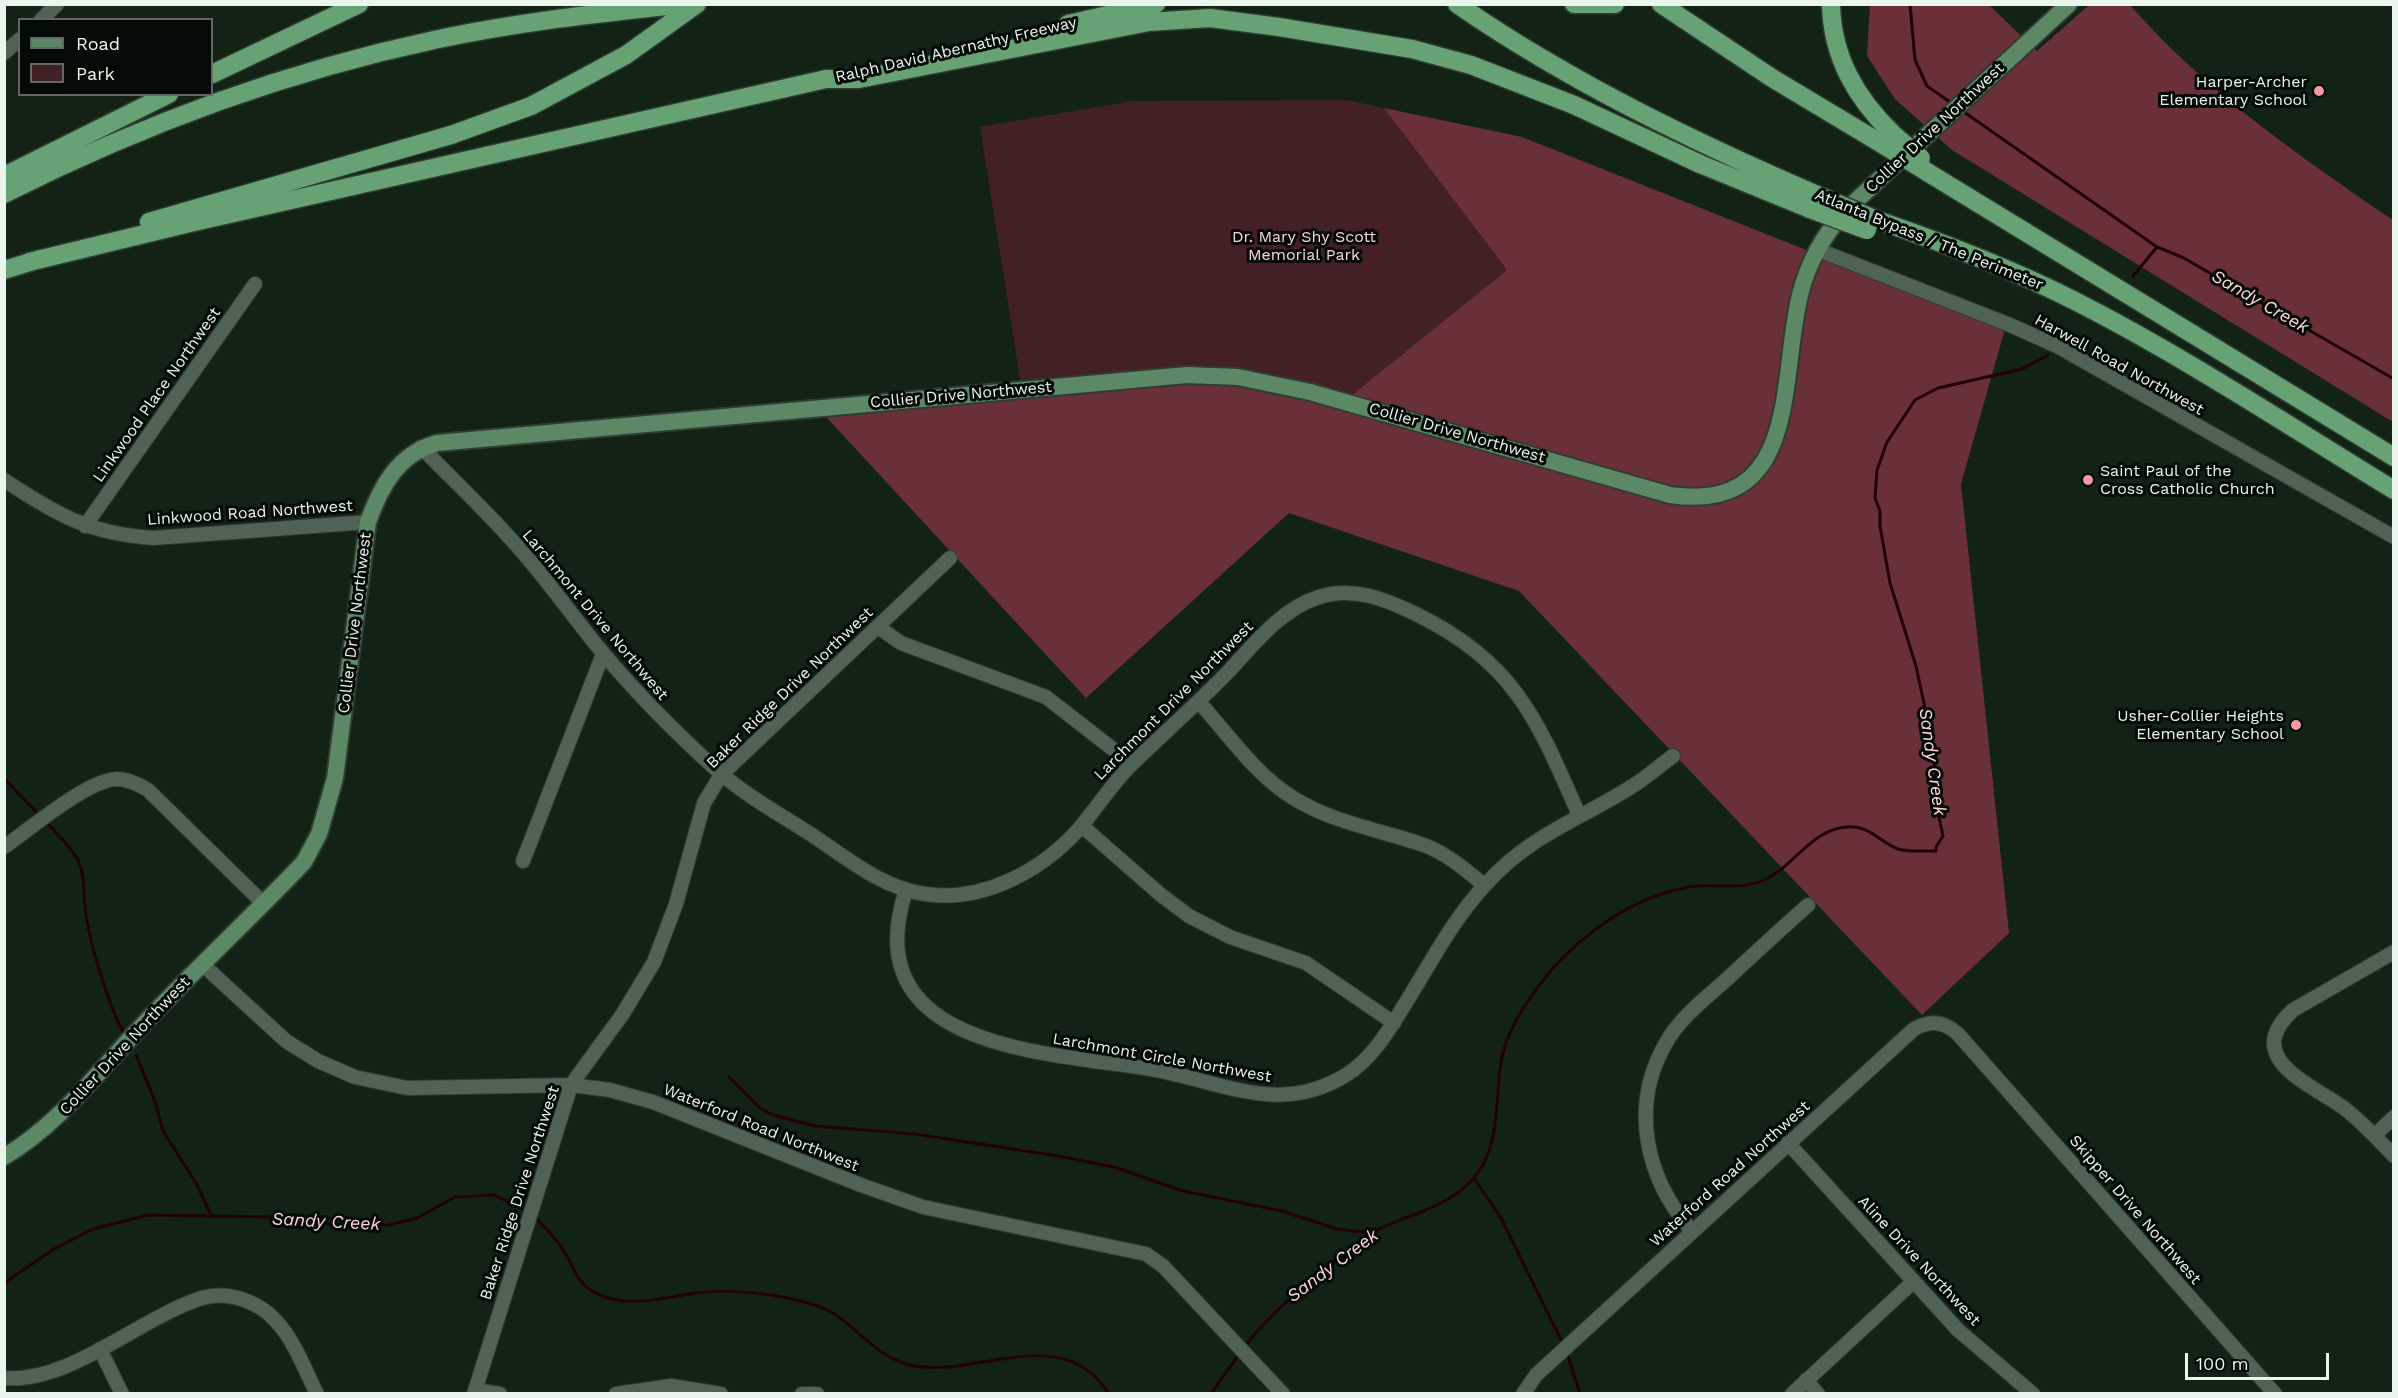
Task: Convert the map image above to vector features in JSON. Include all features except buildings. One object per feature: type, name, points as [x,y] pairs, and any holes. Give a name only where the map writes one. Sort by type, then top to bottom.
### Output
[{"type":"highway","points":[[213,74],[359,4]]},
{"type":"highway","points":[[4,194],[74,160],[178,116],[331,65],[489,29],[685,4]]},
{"type":"highway","points":[[4,270],[161,218],[451,135],[506,116],[604,69],[697,4]]},
{"type":"highway","name":"Ralph David Abernathy Freeway","points":[[826,79],[1156,4]]},
{"type":"highway","name":"Atlanta Bypass / The Perimeter","points":[[1457,4],[1532,51],[1625,104],[1816,203],[1872,225],[1916,233],[2077,302],[2132,332],[2394,490]]},
{"type":"highway","points":[[1574,4],[1608,5]]},
{"type":"highway","points":[[1661,4],[1772,78],[1887,139],[1915,151],[1936,176],[2394,457]]},
{"type":"highway","points":[[1831,4],[1834,38],[1849,78],[1887,139]]},
{"type":"highway","points":[[30,262],[826,79],[859,79],[1080,34],[1179,18],[1210,18],[1279,27],[1412,49],[1471,64],[1574,105],[1700,164],[1816,203]]},
{"type":"highway","points":[[4,176],[165,96]]},
{"type":"main road","name":"Collier Drive Northwest","points":[[4,1156],[37,1136],[64,1112],[202,964],[304,862],[319,834],[330,804],[368,522],[377,499],[395,469],[421,447],[437,443],[1152,377],[1203,375],[1264,381],[1310,392],[1670,495],[1708,497],[1738,487],[1752,477],[1762,466],[1777,438],[1783,414],[1799,296],[1816,249],[1845,211],[2069,4]]},
{"type":"street","points":[[43,18],[57,4]]},
{"type":"street","points":[[4,53],[18,41]]},
{"type":"street","name":"Harwell Road Northwest","points":[[1816,249],[2010,325],[2057,346],[2394,537]]},
{"type":"street","name":"Linkwood Place Northwest","points":[[85,526],[255,284]]},
{"type":"street","name":"Larchmont Drive Northwest","points":[[421,447],[522,551],[603,654],[651,708],[721,774],[871,875],[906,890],[949,896],[992,888],[1047,858],[1082,826],[1110,788],[1132,764],[1199,702],[1274,624],[1290,611],[1321,596],[1346,592],[1371,595],[1392,602],[1442,627],[1477,651],[1497,669],[1521,697],[1542,730],[1579,815]]},
{"type":"street","name":"Linkwood Road Northwest","points":[[4,480],[33,499],[85,526],[123,536],[154,538],[368,522]]},
{"type":"street","name":"Baker Ridge Drive Northwest","points":[[474,1392],[571,1085],[622,1015],[654,962],[676,903],[704,803],[721,774],[950,558]]},
{"type":"street","points":[[878,627],[901,643],[1046,697],[1132,764]]},
{"type":"street","points":[[523,861],[603,654]]},
{"type":"street","points":[[1199,702],[1259,768],[1294,799],[1344,821],[1426,846],[1455,862],[1484,885]]},
{"type":"street","name":"Larchmont Circle Northwest","points":[[906,890],[898,914],[896,941],[901,967],[913,991],[929,1010],[949,1025],[1009,1045],[1057,1056],[1158,1070],[1250,1094],[1282,1096],[1316,1090],[1347,1075],[1373,1052],[1394,1023],[1458,920],[1484,885],[1528,844],[1631,787],[1673,756]]},
{"type":"street","points":[[4,847],[75,796],[102,783],[124,780],[148,790],[264,904]]},
{"type":"street","points":[[1082,826],[1161,895],[1189,916],[1230,937],[1306,963],[1394,1023]]},
{"type":"street","points":[[1692,1231],[1666,1197],[1649,1155],[1646,1113],[1655,1068],[1667,1042],[1686,1016],[1808,904]]},
{"type":"street","points":[[2394,952],[2293,1010],[2281,1022],[2275,1034],[2277,1057],[2283,1066],[2344,1109],[2375,1135],[2394,1156]]},
{"type":"street","name":"Waterford Road Northwest","points":[[202,964],[286,1041],[318,1061],[355,1077],[407,1088],[571,1085],[610,1090],[653,1102],[861,1185],[923,1207],[1146,1254],[1163,1266],[1283,1394]]},
{"type":"street","name":"Waterford Road Northwest","points":[[1523,1394],[1536,1375],[1914,1029],[1923,1024],[1942,1024],[1951,1028],[1970,1048]]},
{"type":"street","name":"Skipper Drive Northwest","points":[[1970,1048],[2275,1394]]},
{"type":"street","points":[[2375,1135],[2394,1117]]},
{"type":"street","name":"Aline Drive Northwest","points":[[1788,1143],[1958,1330],[2033,1394]]},
{"type":"street","points":[[1792,1394],[1913,1282]]},
{"type":"street","points":[[4,1378],[30,1377],[52,1370],[100,1349],[149,1321],[203,1297],[234,1297],[264,1310],[276,1321],[286,1334],[317,1394]]},
{"type":"street","points":[[100,1349],[122,1394]]},
{"type":"street","points":[[1806,1380],[1818,1394]]},
{"type":"street","points":[[616,1394],[670,1386],[721,1394]]},
{"type":"street","points":[[474,1392],[500,1394]]},
{"type":"street","points":[[802,1394],[817,1394]]},
{"type":"green space","name":"Dr. Mary Shy Scott Memorial Park","points":[[1347,100],[1384,108],[1507,270],[1342,403],[1021,385],[980,127],[1133,101]]},
{"type":"shaded area","points":[[1870,5],[1989,5],[2037,51],[2089,5],[2130,5],[2189,66],[2254,121],[2393,220],[2393,422],[1952,150],[1895,99],[1867,56]]},
{"type":"shaded area","points":[[1384,108],[1522,137],[2005,329],[1961,484],[2009,933],[1922,1015],[1519,591],[1289,513],[1086,698],[816,406],[1185,372],[1342,403],[1507,270]]},
{"type":"waterway","points":[[1910,4],[1915,60],[1927,86],[1950,102]]},
{"type":"waterway","name":"Sandy Creek","points":[[1964,112],[2157,247],[2182,257],[2394,379]]},
{"type":"waterway","name":"Sandy Creek","points":[[2133,276],[2157,247]]},
{"type":"waterway","name":"Sandy Creek","points":[[1245,1346],[1289,1299],[1364,1237],[1439,1204],[1463,1189],[1473,1179],[1484,1163],[1491,1145],[1495,1127],[1500,1069],[1510,1033],[1541,983],[1583,939],[1607,921],[1661,894],[1689,887],[1736,886],[1764,880],[1785,867],[1813,841],[1834,829],[1855,827],[1868,831],[1898,849],[1936,851],[1943,836],[1937,808],[1937,779],[1916,666],[1890,583],[1880,526],[1880,511],[1875,498],[1877,470],[1887,442],[1915,400],[1938,388],[2022,369],[2048,355]]},
{"type":"waterway","name":"Sandy Creek","points":[[4,778],[38,814]]},
{"type":"waterway","name":"Sandy Creek","points":[[49,825],[78,860],[83,877],[84,900],[94,952],[112,1007],[124,1033]]},
{"type":"waterway","name":"Sandy Creek","points":[[136,1055],[156,1104],[163,1131],[196,1183],[212,1217]]},
{"type":"waterway","points":[[729,1077],[760,1108],[773,1115],[815,1126],[915,1134],[1058,1156],[1114,1167],[1183,1191],[1282,1211],[1337,1229],[1371,1233]]},
{"type":"waterway","points":[[1474,1178],[1501,1218],[1563,1344]]},
{"type":"waterway","name":"Sandy Creek","points":[[4,1283],[54,1249],[93,1229],[148,1215],[271,1217],[346,1226],[389,1225],[417,1218],[455,1197],[494,1195],[527,1211]]},
{"type":"waterway","name":"Sandy Creek","points":[[535,1217],[559,1244],[587,1288],[605,1297],[639,1301],[703,1292],[729,1291],[791,1299],[828,1310],[882,1352],[903,1363],[940,1367],[1045,1356],[1069,1360],[1090,1372],[1109,1394]]},
{"type":"waterway","name":"Sandy Creek","points":[[1211,1394],[1240,1353]]},
{"type":"waterway","points":[[1567,1353],[1580,1394]]},
{"type":"place","name":"Harper-Archer Elementary School","points":[[2319,91]]},
{"type":"place","name":"Saint Paul of the Cross Catholic Church","points":[[2088,480]]},
{"type":"place","name":"Usher-Collier Heights Elementary School","points":[[2296,725]]}]
